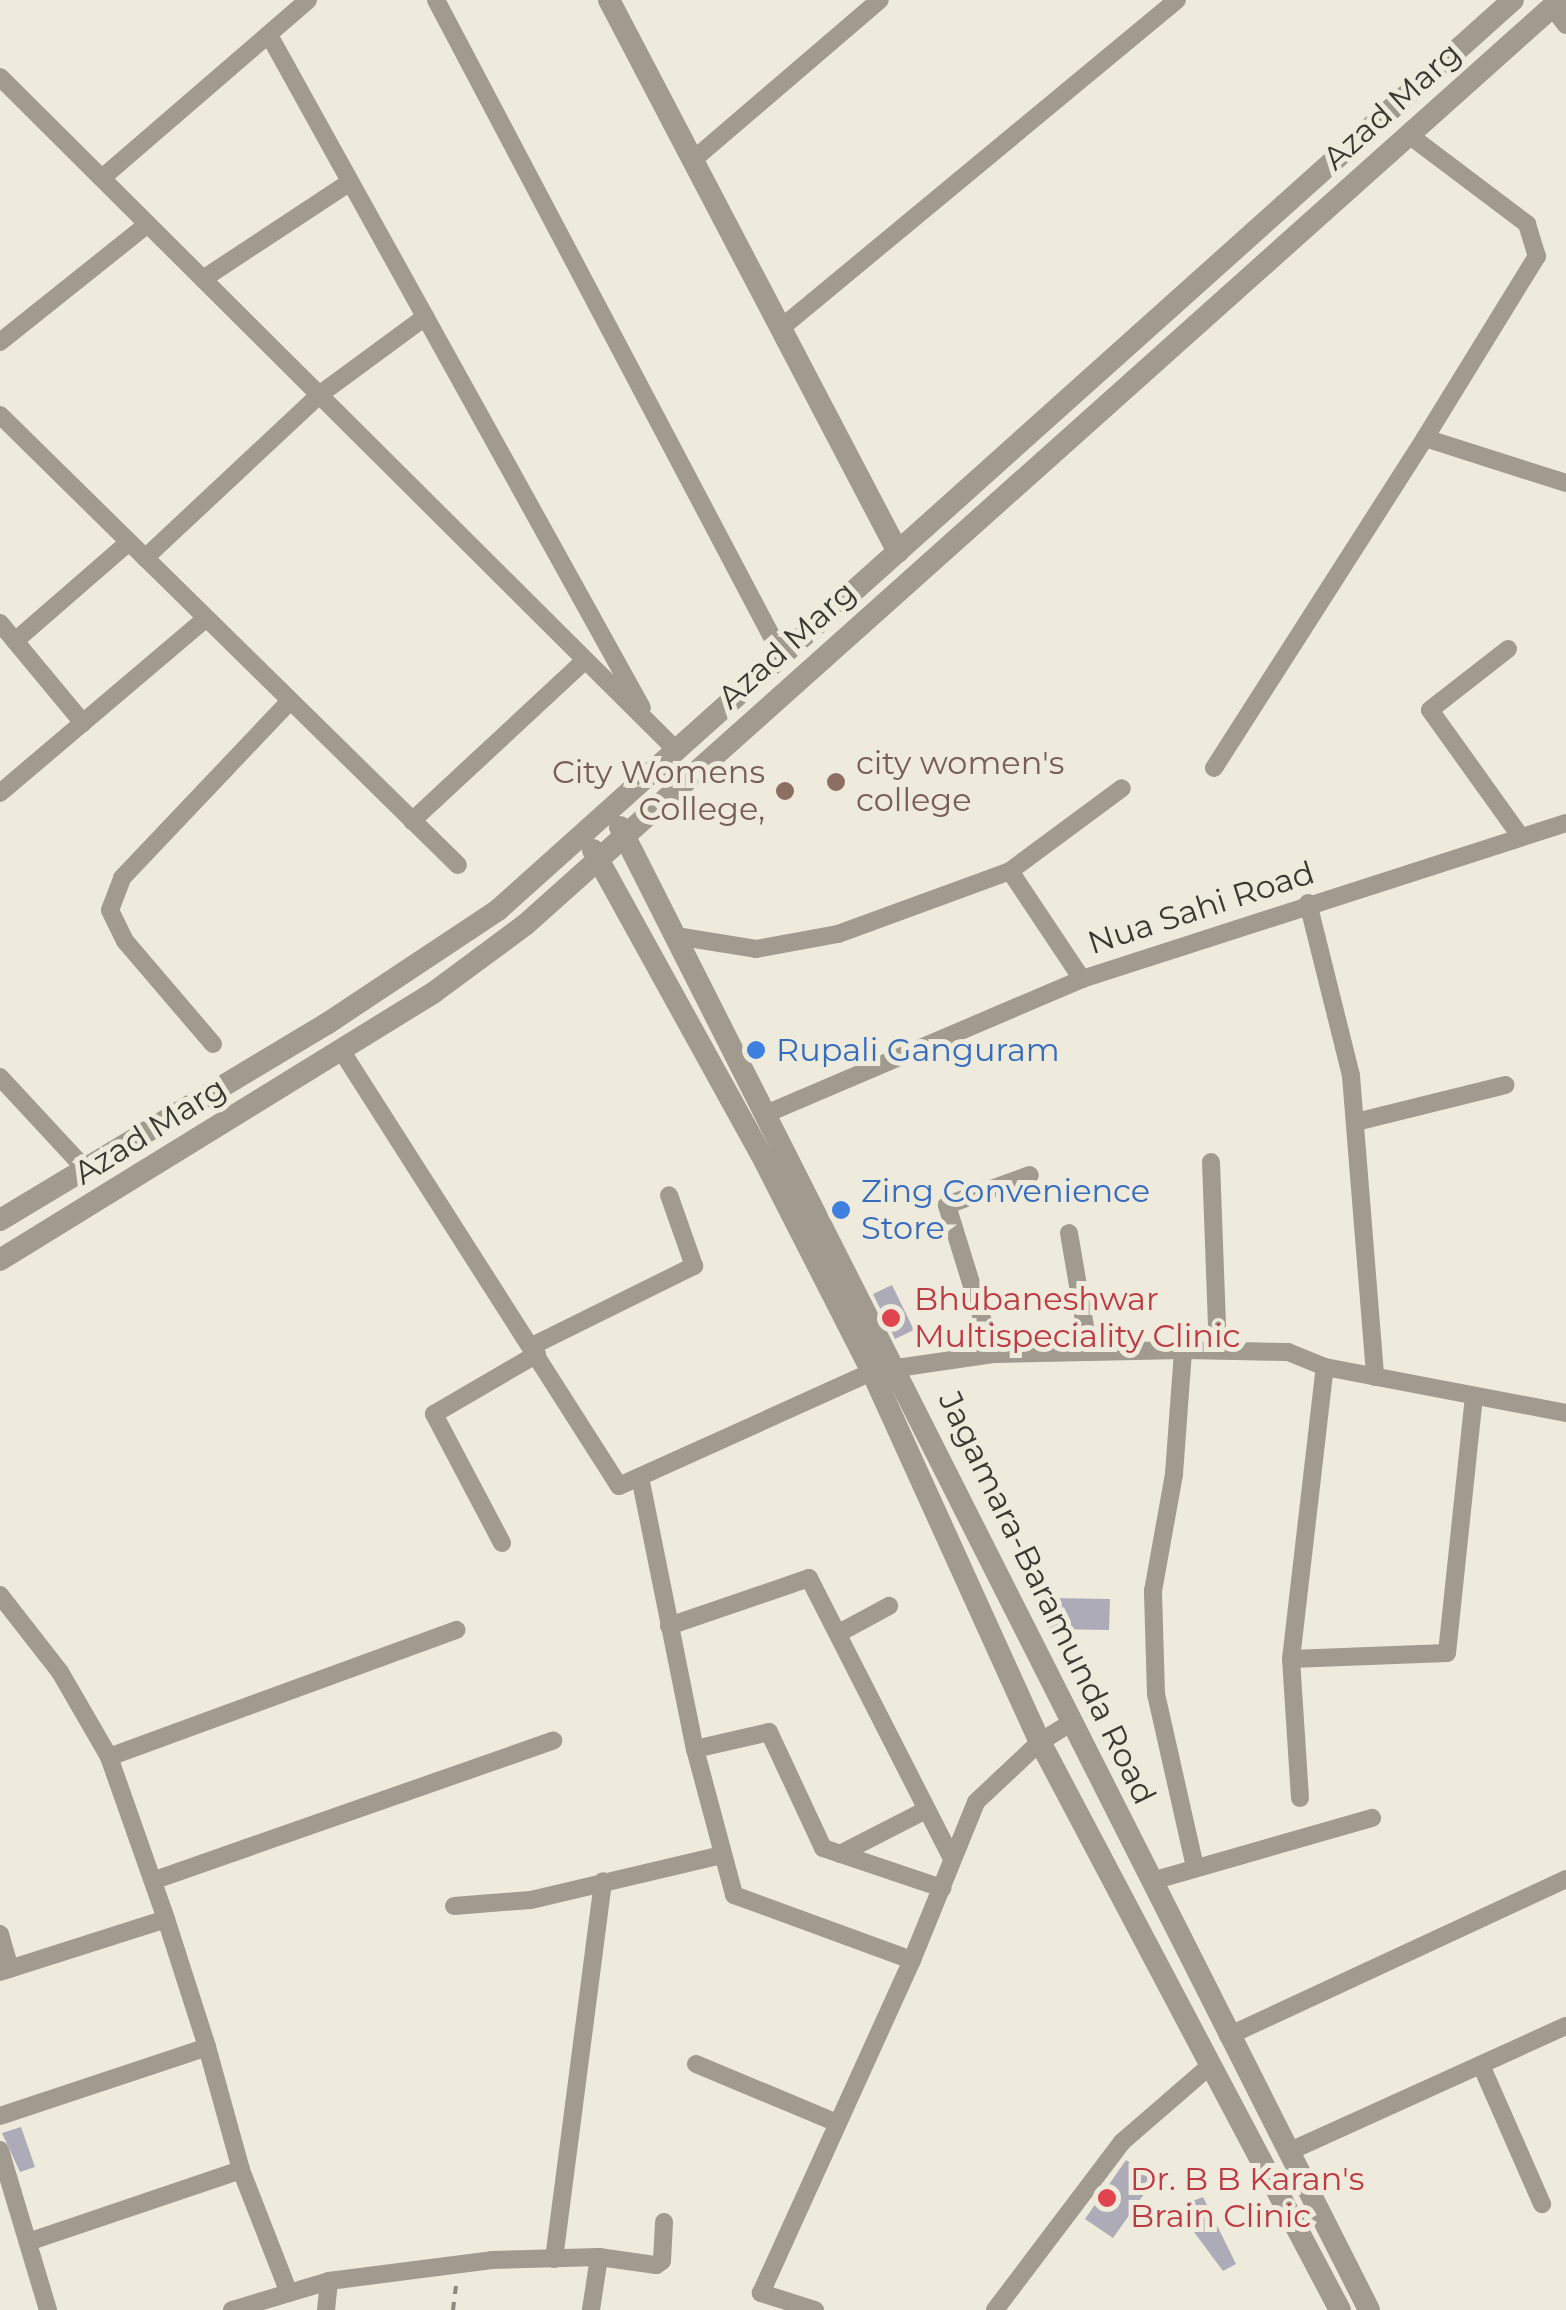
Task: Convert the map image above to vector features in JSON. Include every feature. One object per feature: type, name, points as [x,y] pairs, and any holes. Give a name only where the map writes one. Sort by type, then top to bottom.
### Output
[{"type":"street","points":[[102,178],[308,0]]},
{"type":"street","points":[[436,0],[781,654]]},
{"type":"street","points":[[609,0],[898,552]]},
{"type":"street","points":[[693,160],[880,0]]},
{"type":"street","points":[[780,328],[1177,0]]},
{"type":"street","name":"Azad Marg","points":[[0,1220],[441,950],[583,834],[1513,0]]},
{"type":"street","name":"Azad Marg","points":[[0,1260],[448,982],[599,860],[1409,135],[1559,11]]},
{"type":"street","points":[[269,35],[653,728]]},
{"type":"street","points":[[0,77],[675,749]]},
{"type":"street","points":[[1214,768],[1537,256],[1527,224],[1409,135]]},
{"type":"street","points":[[203,279],[350,182]]},
{"type":"street","points":[[0,342],[148,224]]},
{"type":"street","points":[[145,558],[319,395],[425,317]]},
{"type":"street","points":[[0,415],[458,865]]},
{"type":"street","points":[[1425,438],[1566,483]]},
{"type":"street","points":[[15,641],[128,542]]},
{"type":"street","points":[[0,793],[206,618]]},
{"type":"street","points":[[0,624],[82,723]]},
{"type":"street","points":[[1508,648],[1430,710],[1521,837]]},
{"type":"street","points":[[412,821],[585,660]]},
{"type":"street","points":[[213,1044],[125,941],[110,910],[122,878],[290,701]]},
{"type":"street","points":[[676,936],[756,950],[838,934],[1010,871],[1122,788]]},
{"type":"street","name":"Jagamara-Baramunda Road","points":[[610,810],[768,1113],[1228,2036],[1369,2310]]},
{"type":"street","name":"Nua Sahi Road","points":[[1010,871],[1082,979],[1308,903],[1566,823]]},
{"type":"street","name":"Jagamara-Baramunda Road","points":[[583,834],[762,1154],[872,1372],[1040,1742],[1340,2310]]},
{"type":"street","points":[[1308,903],[1351,1076],[1375,1376]]},
{"type":"street","points":[[768,1113],[1082,979]]},
{"type":"street","points":[[342,1050],[619,1486],[872,1372]]},
{"type":"street","points":[[0,1078],[86,1170]]},
{"type":"street","points":[[1356,1122],[1505,1085]]},
{"type":"street","points":[[1211,1162],[1218,1349]]},
{"type":"street","points":[[992,1354],[947,1205],[1030,1175]]},
{"type":"street","points":[[502,1543],[434,1414],[535,1350],[694,1266],[670,1195]]},
{"type":"street","points":[[1069,1233],[1088,1350]]},
{"type":"street","points":[[897,1368],[992,1354],[1088,1350],[1288,1352],[1325,1367],[1566,1414]]},
{"type":"street","points":[[1183,1350],[1174,1474],[1153,1591],[1156,1694],[1195,1867]]},
{"type":"street","points":[[1300,1798],[1291,1660],[1325,1367]]},
{"type":"street","points":[[1291,1660],[1447,1653],[1474,1396]]},
{"type":"street","points":[[640,1477],[694,1749],[734,1894],[912,1960]]},
{"type":"street","points":[[670,1626],[809,1578],[952,1859]]},
{"type":"street","points":[[0,1596],[60,1672],[110,1757],[155,1880],[242,2170],[288,2292]]},
{"type":"street","points":[[839,1633],[889,1606]]},
{"type":"street","points":[[110,1757],[456,1630]]},
{"type":"street","points":[[815,2310],[761,2293],[912,1960],[976,1802],[1040,1742],[1073,1721]]},
{"type":"street","points":[[694,1749],[769,1732],[823,1848],[942,1888]]},
{"type":"street","points":[[155,1880],[553,1741]]},
{"type":"street","points":[[840,1854],[926,1810]]},
{"type":"street","points":[[1152,1881],[1372,1818]]},
{"type":"street","points":[[454,1906],[531,1900],[721,1855]]},
{"type":"street","points":[[1228,2036],[1566,1879]]},
{"type":"street","points":[[554,2258],[602,1882]]},
{"type":"street","points":[[0,1934],[5,1970],[166,1919]]},
{"type":"street","points":[[1288,2152],[1566,2026]]},
{"type":"street","points":[[0,2116],[207,2047]]},
{"type":"street","points":[[696,2064],[836,2123]]},
{"type":"street","points":[[995,2310],[1122,2142],[1210,2065]]},
{"type":"street","points":[[1481,2065],[1542,2204]]},
{"type":"street","points":[[0,2150],[48,2310]]},
{"type":"street","points":[[28,2242],[242,2170]]},
{"type":"street","points":[[232,2310],[328,2282],[459,2264],[599,2258],[656,2265],[662,2262],[664,2222]]},
{"type":"street","points":[[590,2310],[599,2258]]},
{"type":"street","points":[[326,2310],[328,2282]]},
{"type":"path","points":[[452,2310],[459,2264]]},
{"type":"building","points":[[892,1285],[914,1330],[895,1339],[873,1294]]},
{"type":"building","points":[[1050,1598],[1110,1599],[1109,1630],[1049,1629]]},
{"type":"building","points":[[21,2127],[35,2167],[20,2172],[2,2133]]},
{"type":"building","points":[[1126,2160],[1154,2180],[1113,2238],[1085,2219]]},
{"type":"building","points":[[1203,2197],[1236,2264],[1223,2271],[1191,2228],[1187,2203]]},
{"type":"place","name":"city women's college","points":[[836,782]]},
{"type":"place","name":"City Womens College,","points":[[785,791]]},
{"type":"place","name":"Rupali Ganguram","points":[[756,1050]]},
{"type":"place","name":"Zing Convenience Store","points":[[841,1210]]},
{"type":"place","name":"Bhubaneshwar Multispeciality Clinic","points":[[891,1318]]},
{"type":"place","name":"Dr. B B Karan's Brain Clinic","points":[[1107,2198]]}]
